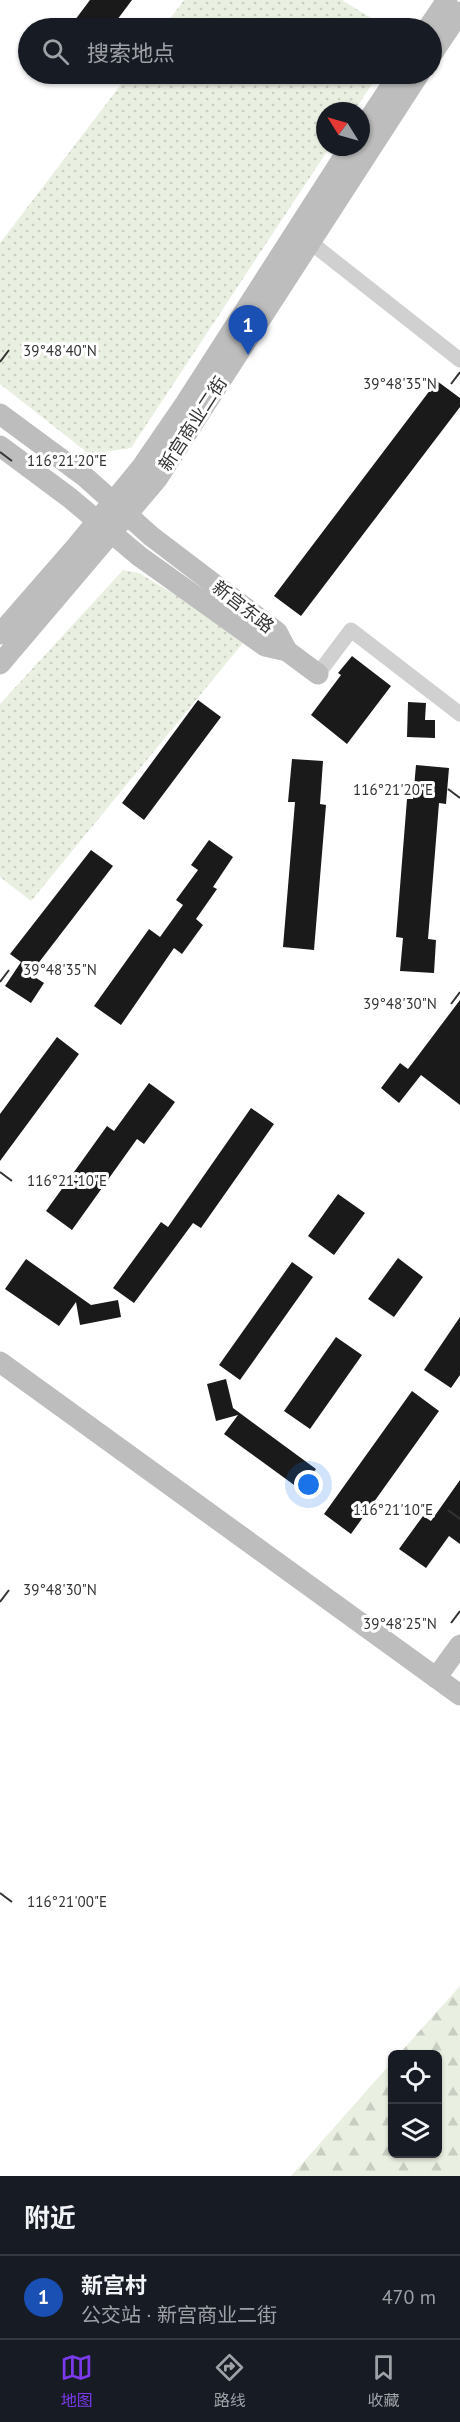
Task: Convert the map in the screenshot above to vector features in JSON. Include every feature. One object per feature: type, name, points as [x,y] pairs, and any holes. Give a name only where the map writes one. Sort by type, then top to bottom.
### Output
[{"type":"street","points":[[435,18],[447,0]]},
{"type":"street","points":[[442,39],[460,12]]},
{"type":"street","points":[[370,117],[392,84]]},
{"type":"street","name":"新宫商业二街","points":[[0,664],[120,508],[156,479],[412,84]]},
{"type":"street","name":"新宫商业二街","points":[[120,508],[141,468],[185,404],[344,156]]},
{"type":"street","points":[[310,242],[460,360]]},
{"type":"street","name":"新宫东路","points":[[0,414],[84,476],[151,536],[277,632],[287,651]]},
{"type":"street","name":"新宫东路","points":[[0,446],[139,556],[265,646],[287,651]]},
{"type":"street","name":"新宫商业二街","points":[[0,634],[104,527]]},
{"type":"street","points":[[287,651],[318,674],[351,630],[460,714]]},
{"type":"street","points":[[0,1362],[460,1695]]},
{"type":"street","points":[[436,1678],[460,1645]]},
{"type":"green space","points":[[184,0],[342,0],[371,18],[170,18]]},
{"type":"green space","points":[[121,84],[372,84],[360,102],[316,102],[316,156],[324,156],[131,448],[89,454],[0,384],[0,243]]},
{"type":"green space","points":[[123,570],[139,573],[247,638],[31,901],[0,877],[0,704]]},
{"type":"green space","points":[[460,1986],[460,2176],[291,2176],[388,2067],[388,2158],[442,2158],[442,2050],[403,2050]]},
{"type":"building","points":[[90,0],[132,0],[118,18],[76,18]]},
{"type":"building","points":[[437,381],[460,398],[460,407],[301,616],[274,596]]},
{"type":"building","points":[[352,656],[391,686],[347,744],[311,715],[341,675],[338,673]]},
{"type":"building","points":[[198,700],[221,717],[144,820],[122,803]]},
{"type":"building","points":[[408,702],[426,703],[425,720],[435,720],[435,738],[407,737]]},
{"type":"building","points":[[292,759],[323,761],[320,804],[326,805],[314,950],[283,947],[295,802],[288,802]]},
{"type":"building","points":[[416,765],[449,768],[446,804],[439,803],[428,939],[436,940],[434,973],[400,971],[403,938],[396,937],[407,799],[413,799]]},
{"type":"building","points":[[209,840],[233,857],[213,887],[217,889],[196,919],[203,925],[182,954],[174,948],[121,1025],[94,1006],[149,929],[160,937],[183,905],[176,900],[198,870],[191,865]]},
{"type":"building","points":[[91,850],[113,866],[30,974],[44,983],[31,1003],[5,986],[21,962],[10,954]]},
{"type":"building","points":[[460,1000],[460,1105],[421,1075],[399,1103],[381,1088],[400,1063],[408,1069]]},
{"type":"building","points":[[57,1037],[79,1054],[0,1161],[0,1114]]},
{"type":"building","points":[[149,1083],[175,1102],[144,1144],[137,1139],[72,1230],[46,1211],[107,1126],[114,1131]]},
{"type":"building","points":[[251,1108],[274,1124],[201,1228],[193,1223],[134,1303],[113,1288],[161,1222],[168,1227]]},
{"type":"building","points":[[338,1194],[365,1213],[334,1255],[308,1236]]},
{"type":"building","points":[[398,1258],[423,1277],[394,1317],[368,1299]]},
{"type":"building","points":[[26,1259],[91,1305],[118,1300],[121,1317],[80,1325],[76,1302],[59,1326],[5,1289]]},
{"type":"building","points":[[292,1262],[313,1277],[240,1380],[219,1365]]},
{"type":"building","points":[[460,1317],[460,1375],[451,1388],[424,1370]]},
{"type":"building","points":[[336,1337],[362,1355],[310,1429],[284,1411]]},
{"type":"building","points":[[226,1379],[233,1408],[316,1469],[301,1490],[224,1434],[238,1415],[216,1421],[207,1384]]},
{"type":"building","points":[[412,1391],[439,1411],[351,1534],[324,1514]]},
{"type":"building","points":[[460,1480],[460,1544],[449,1536],[426,1568],[399,1549],[423,1516],[431,1521]]},
{"type":"place","name":"新宫村","points":[[248,355]]}]
